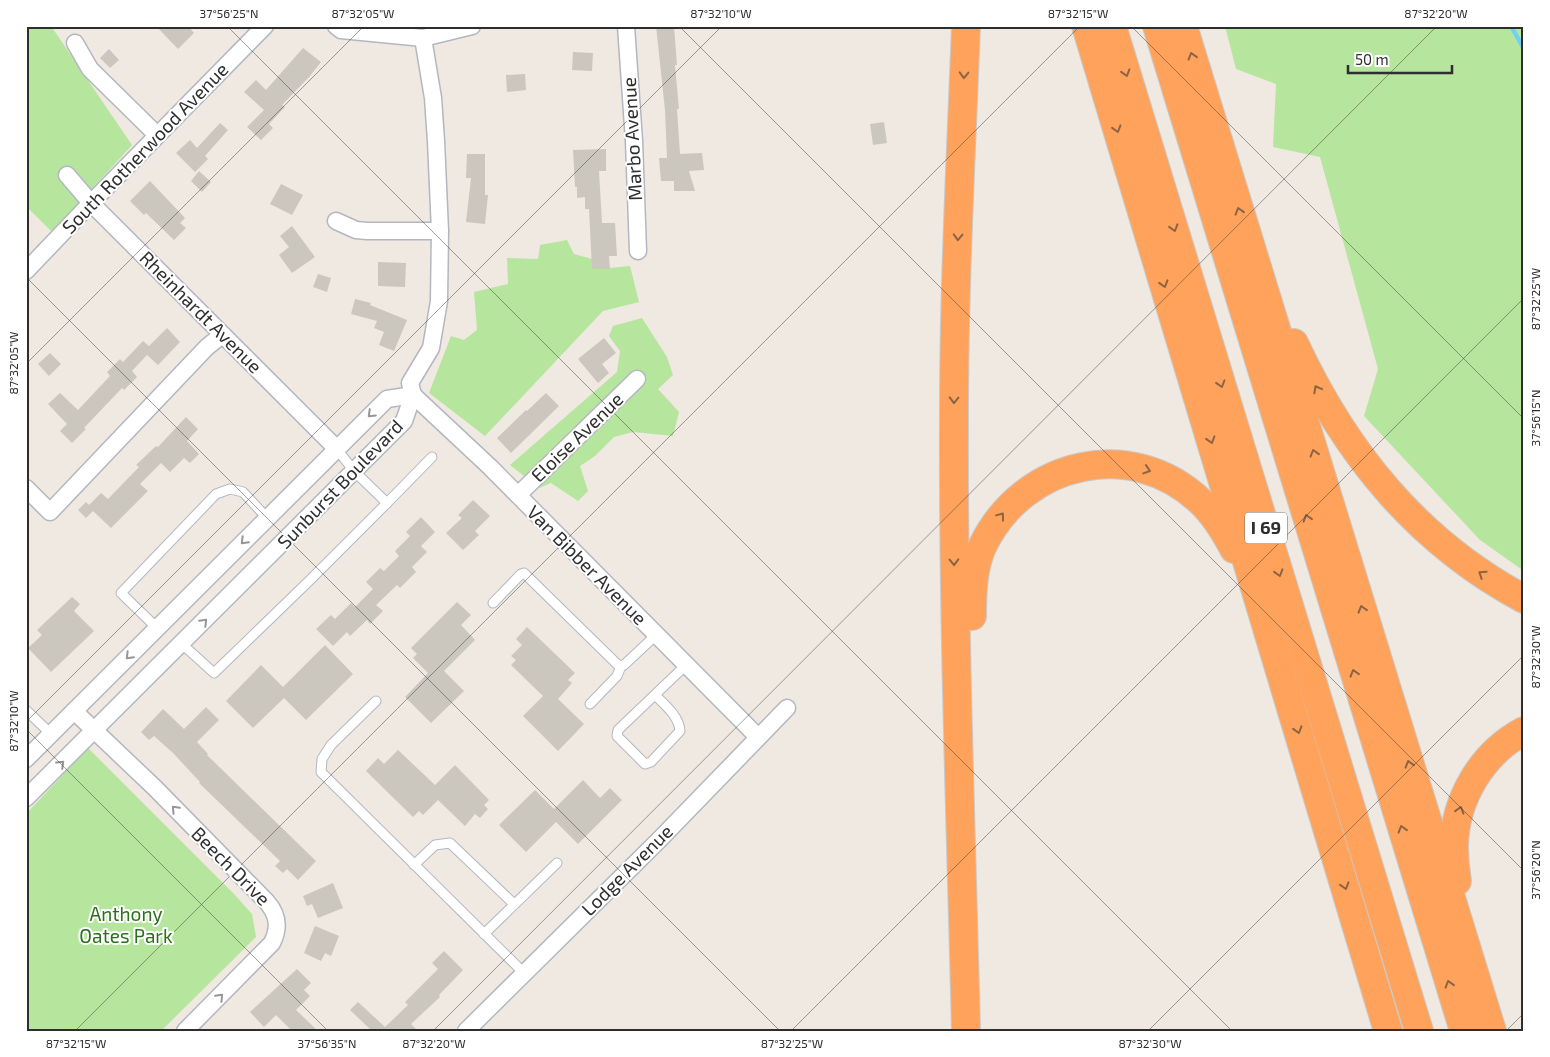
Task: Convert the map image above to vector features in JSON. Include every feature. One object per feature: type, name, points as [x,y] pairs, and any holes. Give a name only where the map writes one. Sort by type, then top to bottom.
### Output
[{"type":"highway","points":[[966,26],[957,258],[954,412],[954,551],[966,1031]]},
{"type":"highway","points":[[1086,26],[1388,1031]]},
{"type":"highway","name":"I 69","points":[[1112,26],[1419,1031]]},
{"type":"highway","name":"I 69","points":[[1157,26],[1464,1031]]},
{"type":"highway","points":[[1183,26],[1492,1031]]},
{"type":"highway","points":[[1254,258],[1319,393],[1349,442],[1368,468],[1392,496],[1450,550],[1495,582],[1524,599]]},
{"type":"highway","points":[[982,1031],[972,595],[974,577],[983,546],[999,518],[1024,493],[1061,472],[1092,466],[1121,464],[1134,466],[1173,480],[1208,508],[1224,530],[1245,576],[1284,684]]},
{"type":"highway","points":[[1464,945],[1454,860],[1454,846],[1462,802],[1481,768],[1501,746],[1524,731]]},
{"type":"street","name":"South Rotherwood Avenue","points":[[26,271],[90,203],[265,26]]},
{"type":"street","points":[[336,26],[341,30],[423,38],[472,26]]},
{"type":"street","name":"Marbo Avenue","points":[[626,26],[634,141],[638,252]]},
{"type":"street","points":[[413,395],[410,383],[431,348],[440,301],[440,231],[433,98],[423,38]]},
{"type":"street","points":[[76,43],[90,69],[157,135]]},
{"type":"street","name":"Rheinhardt Avenue","points":[[67,175],[90,203],[336,448]]},
{"type":"street","points":[[336,220],[356,230],[440,231]]},
{"type":"street","points":[[26,488],[50,512],[207,346],[222,334]]},
{"type":"street","name":"Eloise Avenue","points":[[518,495],[637,379]]},
{"type":"street","name":"Sunburst Boulevard","points":[[26,759],[387,399],[413,395],[404,422],[26,798]]},
{"type":"street","name":"Van Bibber Avenue","points":[[413,395],[518,495],[758,737]]},
{"type":"street","name":"Lodge Avenue","points":[[466,1031],[660,839],[786,708]]},
{"type":"street","name":"Beech Drive","points":[[74,711],[155,788],[266,900],[277,918],[276,931],[272,943],[185,1031]]},
{"type":"lane","points":[[336,448],[354,471],[386,503]]},
{"type":"lane","points":[[182,644],[214,673],[310,580],[432,457]]},
{"type":"lane","points":[[157,628],[121,593],[216,494],[230,489],[242,492],[267,518]]},
{"type":"lane","points":[[493,603],[524,573],[621,666]]},
{"type":"lane","points":[[590,704],[617,676],[621,666],[656,635]]},
{"type":"lane","points":[[655,695],[674,714],[680,731],[651,762],[645,764],[617,736],[618,730],[686,665]]},
{"type":"lane","points":[[376,701],[331,745],[322,759],[321,772],[524,973]]},
{"type":"lane","points":[[26,710],[51,734]]},
{"type":"lane","points":[[414,865],[435,844],[450,843],[514,904]]},
{"type":"lane","points":[[484,934],[556,863]]},
{"type":"green space","points":[[26,26],[51,26],[132,145],[59,225],[51,231],[26,206]]},
{"type":"green space","points":[[1225,26],[1524,26],[1524,571],[1480,540],[1364,416],[1378,369],[1320,157],[1273,147],[1276,84],[1236,69]]},
{"type":"green space","points":[[567,240],[574,254],[592,259],[599,269],[630,266],[639,302],[603,311],[485,436],[429,393],[451,336],[464,340],[477,330],[474,292],[508,284],[507,258],[538,259],[540,245]]},
{"type":"green space","points":[[642,318],[667,357],[673,375],[658,389],[679,412],[673,436],[633,432],[614,437],[595,456],[580,466],[588,491],[578,501],[551,483],[539,488],[510,465],[617,372],[620,351],[609,336],[613,326]]},
{"type":"green space","name":"Anthony Oates Park","points":[[88,748],[252,914],[256,937],[161,1031],[26,1031],[26,814]]},
{"type":"building","points":[[156,26],[188,26],[194,33],[178,49]]},
{"type":"building","points":[[656,26],[674,26],[680,154],[702,153],[704,170],[689,171],[695,191],[674,191],[674,181],[661,181],[659,158],[667,158],[665,110]]},
{"type":"building","points":[[303,48],[321,62],[282,105],[285,107],[269,124],[273,128],[261,140],[247,127],[264,110],[244,92],[256,80],[266,90]]},
{"type":"building","points":[[109,49],[119,60],[110,68],[100,58]]},
{"type":"building","points":[[573,52],[593,53],[592,71],[572,70]]},
{"type":"building","points":[[525,74],[526,90],[507,92],[506,75]]},
{"type":"building","points":[[884,122],[887,143],[873,145],[870,124]]},
{"type":"building","points":[[220,123],[228,130],[205,156],[208,159],[195,172],[176,153],[190,140],[197,148]]},
{"type":"building","points":[[606,149],[606,171],[599,171],[602,223],[615,223],[617,256],[609,256],[610,269],[592,269],[589,209],[585,209],[585,197],[577,198],[573,150]]},
{"type":"building","points":[[467,154],[485,154],[485,195],[488,195],[485,224],[466,222],[471,178],[466,178]]},
{"type":"building","points":[[199,171],[211,182],[202,192],[191,181]]},
{"type":"building","points":[[150,181],[185,218],[180,223],[186,228],[174,240],[146,213],[144,215],[130,201]]},
{"type":"building","points":[[281,184],[303,195],[292,215],[270,204]]},
{"type":"building","points":[[292,226],[315,257],[292,273],[279,255],[289,247],[280,236]]},
{"type":"building","points":[[378,262],[406,263],[405,287],[378,286]]},
{"type":"building","points":[[318,274],[331,278],[327,292],[313,287]]},
{"type":"building","points":[[355,299],[371,303],[370,305],[407,320],[394,351],[379,345],[384,332],[374,328],[377,321],[351,314]]},
{"type":"building","points":[[167,328],[180,342],[158,365],[147,355],[132,371],[137,377],[124,390],[122,388],[72,443],[60,431],[67,424],[48,404],[60,393],[78,410],[110,376],[107,372],[120,359],[123,362],[143,341],[149,346]]},
{"type":"building","points":[[604,338],[616,353],[602,364],[609,373],[598,383],[578,359]]},
{"type":"building","points":[[50,353],[61,364],[49,376],[38,364]]},
{"type":"building","points":[[546,393],[559,406],[511,453],[497,438]]},
{"type":"building","points":[[186,417],[198,429],[187,441],[199,454],[190,463],[184,458],[170,472],[161,463],[140,484],[148,491],[111,528],[93,511],[86,518],[78,510],[86,502],[89,505],[101,493],[108,499],[139,467],[136,465],[156,446],[158,447]]},
{"type":"building","points":[[473,500],[490,516],[475,531],[479,535],[463,550],[446,533],[462,518],[458,515]]},
{"type":"building","points":[[421,517],[435,532],[421,546],[427,552],[412,567],[416,572],[400,588],[397,585],[376,605],[383,611],[370,624],[367,620],[350,636],[347,632],[333,646],[316,629],[331,615],[335,619],[351,603],[355,607],[373,589],[366,582],[380,568],[384,571],[399,556],[395,551],[410,536],[406,532]]},
{"type":"building","points":[[72,597],[80,604],[74,611],[94,631],[51,672],[28,648],[42,635],[37,630]]},
{"type":"building","points":[[457,602],[471,615],[461,625],[475,640],[444,671],[464,691],[431,723],[405,697],[428,673],[413,658],[417,654],[411,648]]},
{"type":"building","points":[[527,627],[575,673],[568,680],[572,683],[558,699],[584,724],[558,751],[523,716],[543,696],[511,665],[516,660],[511,656],[522,645],[516,639]]},
{"type":"building","points":[[325,645],[353,674],[306,720],[284,698],[253,728],[226,701],[261,665],[283,687]]},
{"type":"building","points":[[206,707],[219,720],[197,742],[207,755],[316,861],[298,880],[287,869],[283,873],[275,866],[280,861],[199,783],[173,753],[154,736],[149,740],[141,732],[163,709],[184,729]]},
{"type":"building","points":[[398,750],[435,785],[455,765],[489,800],[484,805],[488,809],[480,818],[475,814],[465,826],[438,800],[423,815],[419,811],[413,817],[366,771],[378,758],[384,764]]},
{"type":"building","points":[[583,780],[600,798],[610,788],[622,800],[578,844],[556,822],[526,852],[499,825],[535,790],[554,809]]},
{"type":"building","points":[[333,883],[343,908],[318,918],[312,904],[307,906],[303,896]]},
{"type":"building","points":[[315,926],[339,936],[331,956],[325,953],[321,961],[304,953]]},
{"type":"building","points":[[444,951],[463,970],[439,995],[440,997],[411,1024],[418,1031],[372,1031],[350,1010],[358,1002],[385,1027],[408,1005],[405,1002],[438,969],[432,963]]},
{"type":"building","points":[[297,969],[311,983],[304,990],[310,996],[296,1010],[318,1031],[292,1031],[276,1015],[264,1027],[250,1012]]},
{"type":"waterway","points":[[1511,26],[1524,49]]}]
